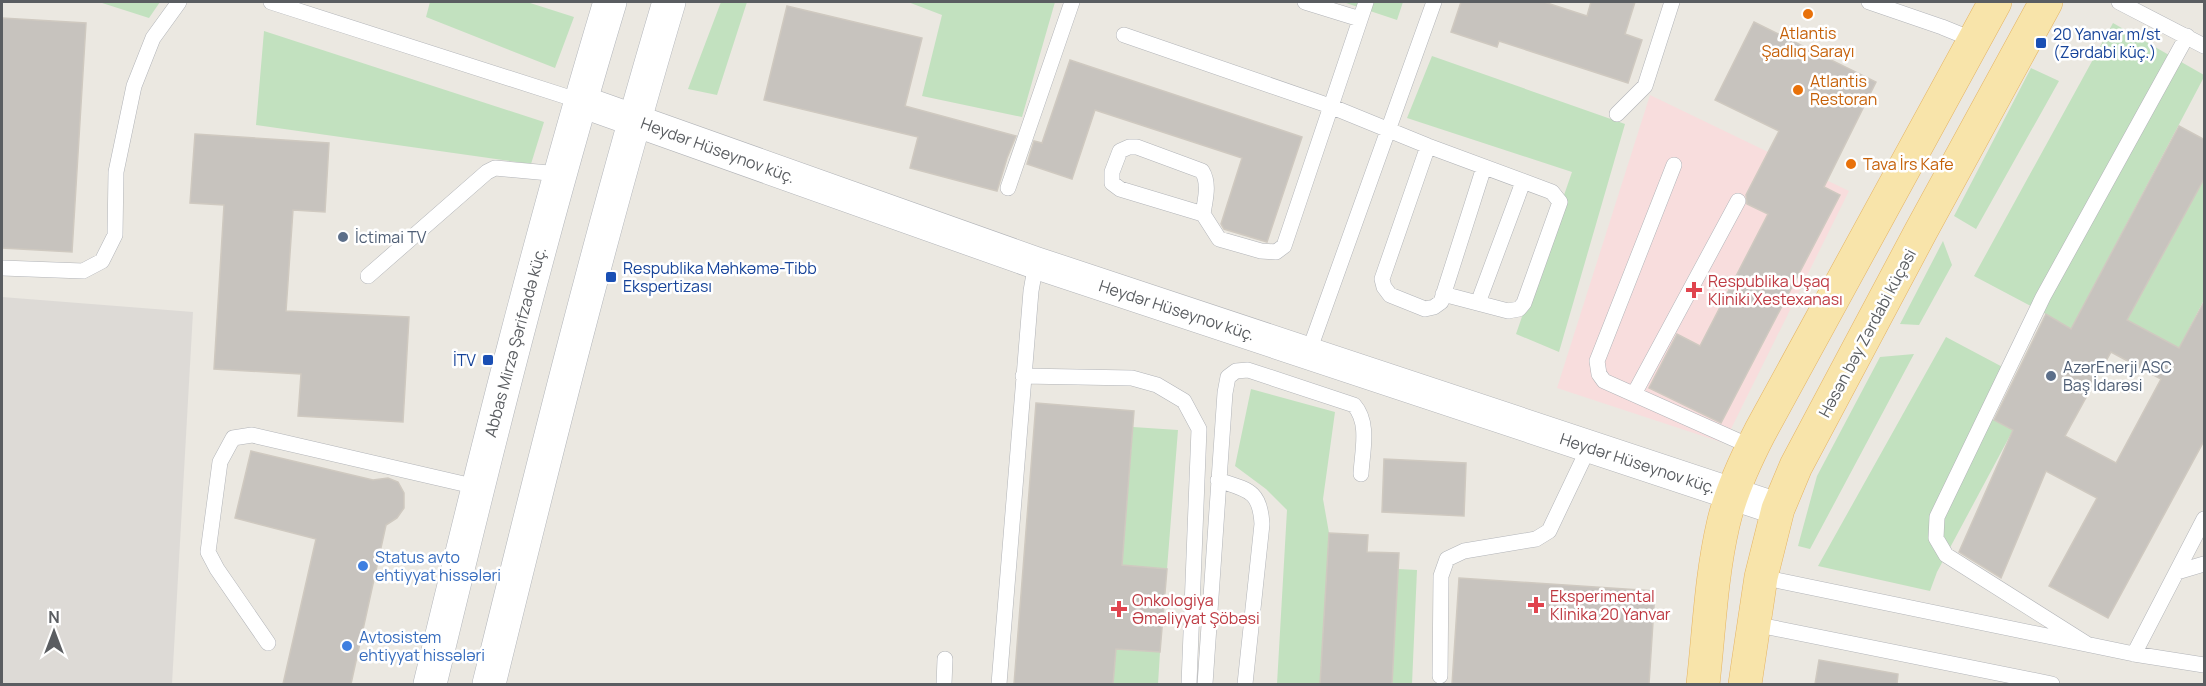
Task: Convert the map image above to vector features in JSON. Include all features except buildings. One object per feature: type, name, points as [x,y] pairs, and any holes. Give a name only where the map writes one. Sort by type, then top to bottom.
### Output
[{"type":"main road","name":"Abbas Mirzə Şərifzadə küç.","points":[[430,684],[477,487],[580,101],[610,2]]},
{"type":"main road","points":[[489,684],[535,497],[634,120],[669,2]]},
{"type":"main road","points":[[1703,684],[1716,562],[1723,524],[1732,494],[1752,447],[1995,2]]},
{"type":"main road","name":"Həsən bəy Zərdabi küçəsi","points":[[1745,684],[1761,577],[1778,509],[1797,466],[1921,231],[2046,2]]},
{"type":"main road","points":[[1752,447],[1797,466]]},
{"type":"street","name":"Heydər Hüseynov küç.","points":[[580,101],[1036,263],[1778,509]]},
{"type":"lane","points":[[2,268],[83,271],[102,261],[115,235],[116,172],[134,86],[153,38],[179,2]]},
{"type":"lane","points":[[272,2],[580,101]]},
{"type":"lane","points":[[1008,188],[1072,2]]},
{"type":"lane","points":[[1305,2],[1360,19]]},
{"type":"lane","points":[[1203,214],[1120,189],[1112,183],[1112,172],[1120,151],[1129,147],[1137,147],[1202,171],[1207,185],[1203,214],[1219,239],[1261,251],[1276,252],[1284,246],[1366,2]]},
{"type":"lane","points":[[1308,354],[1434,2]]},
{"type":"lane","points":[[1617,114],[1645,86],[1672,2]]},
{"type":"lane","points":[[1869,2],[1974,40]]},
{"type":"lane","points":[[2119,2],[2205,46]]},
{"type":"lane","points":[[1124,35],[1330,106],[1428,146],[1552,192],[1560,202],[1524,303],[1519,309],[1508,311],[1443,294]]},
{"type":"lane","points":[[2087,644],[1946,555],[1936,538],[1937,517],[2043,297],[2187,36]]},
{"type":"lane","points":[[1428,146],[1382,279],[1390,295],[1425,309],[1441,302],[1484,167]]},
{"type":"lane","points":[[1674,165],[1597,361],[1599,374],[1604,381],[1752,447]]},
{"type":"lane","points":[[368,276],[487,172],[495,168],[560,174]]},
{"type":"lane","points":[[1478,303],[1523,182]]},
{"type":"lane","points":[[1634,394],[1738,201]]},
{"type":"lane","points":[[999,684],[1023,376],[1036,263]]},
{"type":"lane","points":[[1204,684],[1218,480],[1228,377],[1236,371],[1248,370],[1354,405],[1361,413],[1364,424],[1361,474]]},
{"type":"lane","points":[[1023,376],[1132,378],[1157,385],[1184,401],[1193,414],[1198,429],[1189,684]]},
{"type":"lane","points":[[268,643],[217,569],[208,552],[220,462],[233,438],[252,435],[477,487]]},
{"type":"lane","points":[[1440,676],[1441,576],[1447,559],[1464,551],[1536,539],[1549,531],[1589,447]]},
{"type":"lane","points":[[1218,480],[1248,490],[1257,497],[1261,509],[1262,524],[1245,684]]},
{"type":"lane","points":[[2134,654],[2205,519]]},
{"type":"lane","points":[[2177,572],[2205,564]]},
{"type":"lane","points":[[1761,577],[2134,654],[2205,665]]},
{"type":"lane","points":[[1754,624],[2052,684]]},
{"type":"lane","points":[[944,684],[945,659]]},
{"type":"shaded area","name":"Respublika Uşaq Kliniki Xestexanası","points":[[1650,95],[1849,191],[1724,443],[1557,388]]},
{"type":"shaded area","points":[[2,297],[193,312],[172,684],[2,684]]},
{"type":"green space","points":[[99,2],[160,2],[149,18]]},
{"type":"green space","points":[[430,2],[527,2],[574,17],[555,68],[426,17]]},
{"type":"green space","points":[[721,2],[747,2],[717,95],[688,89]]},
{"type":"green space","points":[[908,2],[1055,2],[1022,117],[922,96],[942,15]]},
{"type":"green space","points":[[1343,2],[1403,2],[1397,20]]},
{"type":"green space","points":[[2113,23],[2204,77],[2071,329],[1974,276]]},
{"type":"green space","points":[[264,31],[544,122],[531,164],[256,125]]},
{"type":"green space","points":[[1432,56],[1625,124],[1559,352],[1516,334],[1572,172],[1407,118]]},
{"type":"green space","points":[[2031,68],[2059,81],[1976,229],[1954,216]]},
{"type":"green space","points":[[2204,177],[2204,300],[2179,348],[2127,320]]},
{"type":"green space","points":[[1943,241],[1952,265],[1919,325],[1900,324]]},
{"type":"green space","points":[[1946,337],[2012,372],[1988,417],[2013,430],[1937,572],[1930,591],[1818,566]]},
{"type":"green space","points":[[1914,354],[1810,549],[1798,546],[1817,476],[1880,357]]},
{"type":"green space","points":[[1251,389],[1335,412],[1323,499],[1329,533],[1320,684],[1277,684],[1287,510],[1266,489],[1235,466]]},
{"type":"green space","points":[[1133,427],[1178,430],[1167,569],[1122,565]]},
{"type":"green space","points":[[1398,569],[1417,570],[1412,684],[1392,684]]},
{"type":"green space","points":[[1116,649],[1160,652],[1158,684],[1113,684]]},
{"type":"place","name":"Atlantis Şadlıq Sarayı","points":[[1808,14]]},
{"type":"place","name":"20 Yanvar m/st (Zərdabi küç.)","points":[[2041,43]]},
{"type":"place","name":"Atlantis Restoran","points":[[1798,90]]},
{"type":"place","name":"Tava İrs Kafe","points":[[1851,164]]},
{"type":"place","name":"İctimai TV","points":[[343,237]]},
{"type":"place","name":"Respublika Məhkəmə-Tibb Ekspertizası","points":[[611,277]]},
{"type":"place","name":"Respublika Uşaq Kliniki Xestexanası","points":[[1694,290]]},
{"type":"place","name":"İTV","points":[[488,360]]},
{"type":"place","name":"AzərEnerji ASC Baş İdarəsi","points":[[2051,376]]},
{"type":"place","name":"Status avto ehtiyyat hissələri","points":[[363,566]]},
{"type":"place","name":"Eksperimental Klinika 20 Yanvar","points":[[1536,605]]},
{"type":"place","name":"Onkologiya Əməliyyat Şöbəsi","points":[[1119,609]]},
{"type":"place","name":"Avtosistem ehtiyyat hissələri","points":[[347,646]]}]
